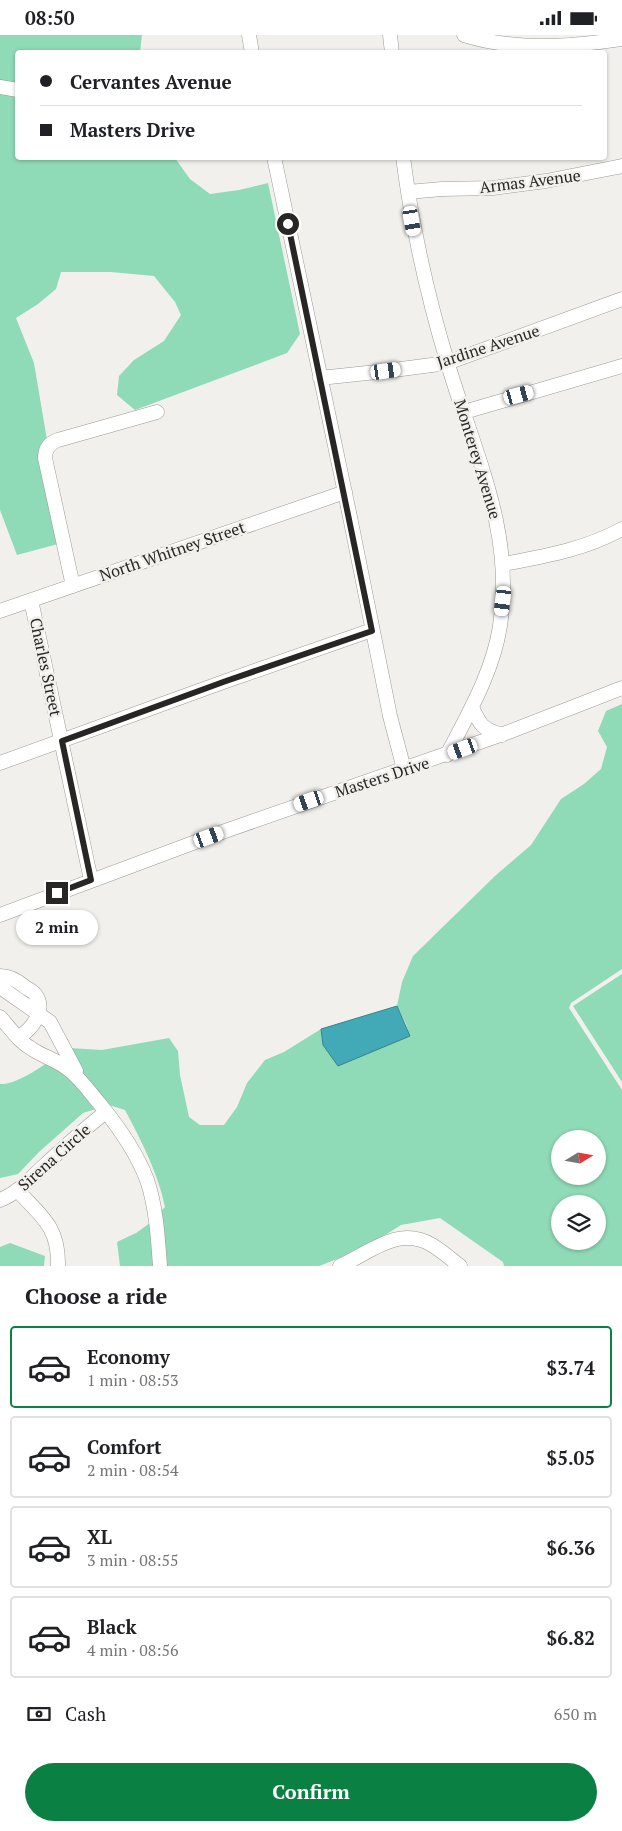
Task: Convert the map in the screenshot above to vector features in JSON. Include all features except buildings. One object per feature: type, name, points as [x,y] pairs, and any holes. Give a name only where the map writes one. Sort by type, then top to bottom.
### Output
[{"type":"street","points":[[249,35],[252,50]]},
{"type":"street","points":[[390,35],[392,50]]},
{"type":"street","points":[[464,35],[482,41],[538,46],[575,45],[622,39]]},
{"type":"street","points":[[0,87],[15,90]]},
{"type":"street","points":[[275,160],[390,716],[404,769]]},
{"type":"street","name":"Monterey Avenue","points":[[403,160],[420,259],[447,363],[486,479],[498,525],[504,564],[500,627],[494,653],[486,677],[447,755]]},
{"type":"street","name":"Armas Avenue","points":[[408,192],[493,188],[546,181],[622,166]]},
{"type":"street","name":"Jardine Avenue","points":[[320,378],[447,363],[622,299]]},
{"type":"street","points":[[464,412],[622,366]]},
{"type":"street","points":[[73,586],[45,458],[46,450],[58,439],[157,412]]},
{"type":"street","name":"North Whitney Street","points":[[0,611],[345,493]]},
{"type":"street","points":[[504,564],[572,551],[606,538],[622,529]]},
{"type":"street","name":"Charles Street","points":[[31,600],[91,880]]},
{"type":"street","points":[[0,763],[226,681],[372,631]]},
{"type":"street","name":"Masters Drive","points":[[0,915],[225,831],[502,735],[622,688]]},
{"type":"street","points":[[472,707],[479,723],[486,731],[502,735]]},
{"type":"street","points":[[0,976],[9,976],[34,994],[38,1001],[38,1013],[35,1023],[28,1032],[18,1037]]},
{"type":"street","points":[[0,987],[50,1022],[82,1083]]},
{"type":"street","points":[[0,1017],[32,1050],[53,1059],[70,1070],[123,1134],[136,1156],[147,1181],[158,1238],[160,1266]]},
{"type":"street","name":"Sirena Circle","points":[[0,1200],[10,1197],[106,1112]]},
{"type":"street","points":[[17,1190],[50,1225],[55,1235],[59,1252],[58,1266]]},
{"type":"street","points":[[340,1266],[386,1242],[403,1237],[416,1238],[432,1245],[460,1266]]},
{"type":"green space","points":[[0,35],[142,35],[140,50],[15,50],[15,160],[176,160],[190,179],[210,194],[268,183],[300,334],[287,353],[135,410],[117,395],[119,376],[134,360],[164,341],[181,315],[175,302],[154,276],[111,272],[61,272],[56,289],[38,304],[16,318],[34,363],[47,440],[58,544],[17,555],[0,510]]},
{"type":"green space","points":[[622,704],[622,969],[571,1003],[569,1008],[622,1090],[622,1266],[504,1266],[503,1262],[440,1218],[401,1225],[363,1249],[319,1266],[166,1266],[159,1213],[165,1207],[148,1157],[125,1110],[109,1105],[87,1080],[69,1048],[102,1050],[169,1038],[178,1051],[180,1075],[189,1117],[200,1125],[224,1125],[237,1107],[247,1083],[265,1060],[284,1052],[321,1029],[323,1045],[410,1036],[397,1006],[402,982],[413,956],[495,876],[531,845],[561,799],[584,784],[601,769],[607,747],[598,731],[606,711]]},
{"type":"green space","points":[[622,974],[622,1082],[573,1006]]},
{"type":"green space","points":[[48,1062],[66,1073],[96,1109],[83,1113],[39,1152],[18,1174],[0,1178],[0,1084],[18,1080]]},
{"type":"green space","points":[[150,1223],[155,1266],[120,1266],[117,1242],[136,1233]]},
{"type":"green space","points":[[10,1243],[45,1256],[44,1266],[0,1266],[0,1247]]},
{"type":"water","points":[[397,1006],[410,1036],[338,1066],[323,1045],[321,1029]]},
{"type":"route","points":[[57,893],[91,880],[62,741],[226,681],[372,631],[349,512],[288,224]]}]
